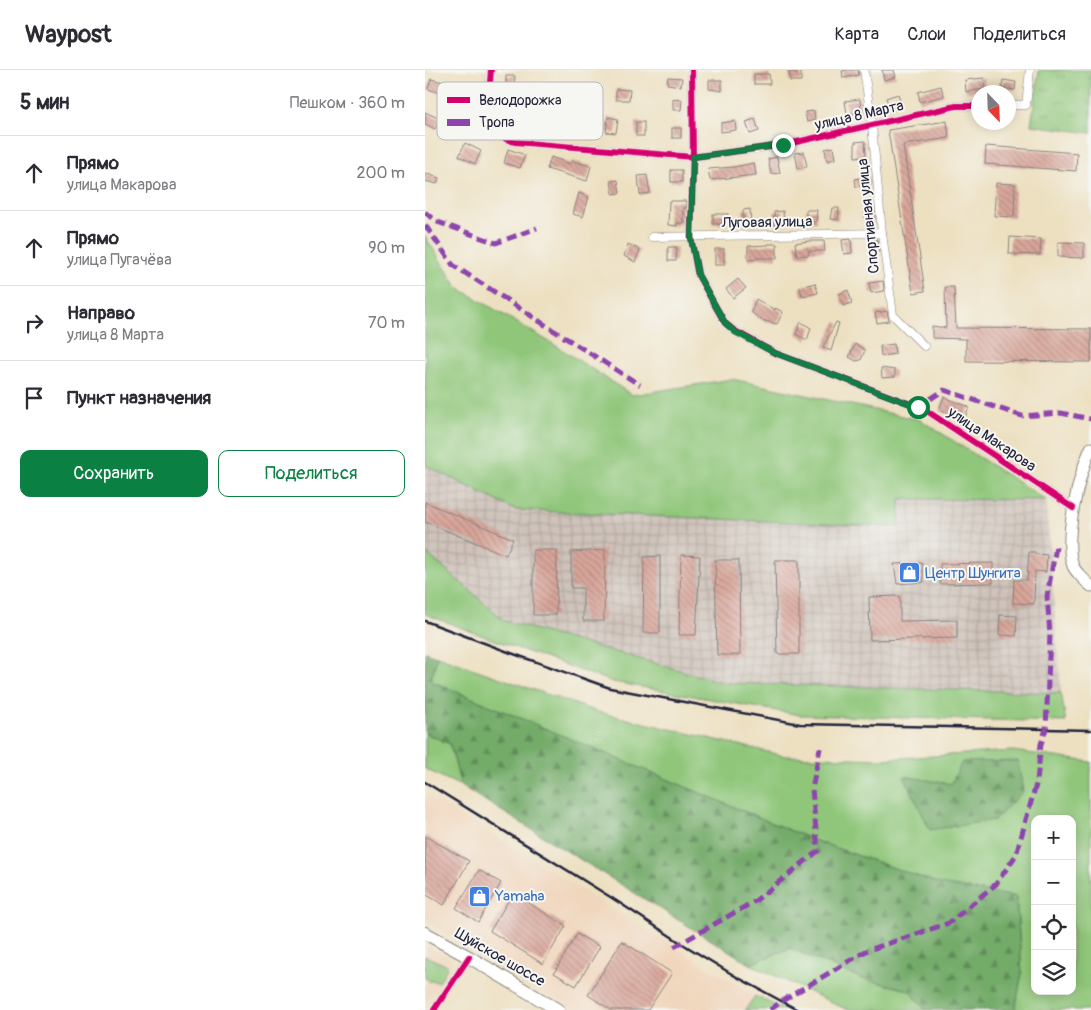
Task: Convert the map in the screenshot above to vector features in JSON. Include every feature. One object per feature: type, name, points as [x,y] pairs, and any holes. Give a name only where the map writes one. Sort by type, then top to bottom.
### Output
[{"type":"main road","points":[[1091,448],[1085,461],[1073,508],[1069,546],[1073,567],[1091,586]]},
{"type":"main road","name":"Шуйское шоссе","points":[[425,933],[558,1010]]},
{"type":"street","name":"улица Макарова","points":[[693,70],[691,238],[698,275],[725,323],[735,332],[775,353],[924,410],[1073,508]]},
{"type":"street","name":"Спортивная улица","points":[[864,70],[872,124],[882,233],[893,315],[925,346]]},
{"type":"street","points":[[1016,105],[1026,105],[1029,70]]},
{"type":"street","name":"улица 8 Марта","points":[[508,140],[693,157],[783,145],[956,106],[971,106]]},
{"type":"street","name":"Луговая улица","points":[[652,237],[691,238],[882,233]]},
{"type":"street","points":[[433,1010],[469,957]]},
{"type":"shaded area","points":[[425,465],[515,510],[899,527],[900,499],[1046,500],[1061,693],[725,683],[505,621],[425,552]]},
{"type":"shaded area","points":[[425,794],[755,996],[745,1010],[570,1010],[425,920]]},
{"type":"shaded area","points":[[425,946],[452,958],[451,968],[425,1002],[425,977],[429,981],[448,967],[425,955]]},
{"type":"green space","points":[[1039,70],[1091,70],[1091,133],[1031,125]]},
{"type":"green space","points":[[425,236],[457,287],[558,347],[632,395],[732,379],[921,420],[1046,500],[900,499],[899,527],[515,510],[425,465]]},
{"type":"green space","points":[[425,552],[505,621],[725,683],[1061,693],[1066,722],[800,715],[613,682],[425,614]]},
{"type":"green space","points":[[425,652],[437,656],[431,681],[813,840],[940,884],[1016,897],[1022,973],[1015,1010],[926,1010],[909,990],[860,978],[790,948],[750,964],[461,786],[450,744],[425,733]]},
{"type":"green space","points":[[437,656],[598,712],[785,756],[883,759],[1013,751],[1091,762],[1091,1010],[1015,1010],[1022,973],[1016,897],[940,884],[813,840],[431,681]]},
{"type":"green space","points":[[425,733],[450,744],[461,786],[425,769]]},
{"type":"green space","points":[[1018,761],[1023,791],[995,820],[930,830],[904,776],[951,784],[962,762]]},
{"type":"green space","points":[[790,948],[860,978],[909,990],[926,1010],[848,1010],[750,964]]},
{"type":"green space","points":[[425,956],[448,966],[439,982],[429,981],[425,977]]},
{"type":"green space","points":[[755,996],[785,1010],[745,1010]]},
{"type":"building","points":[[858,70],[859,75],[843,78],[842,71]]},
{"type":"building","points":[[882,70],[894,70],[896,77],[884,80]]},
{"type":"building","points":[[789,72],[801,72],[801,81],[790,81]]},
{"type":"building","points":[[754,74],[769,74],[770,84],[754,84]]},
{"type":"building","points":[[506,76],[515,76],[514,82],[506,82]]},
{"type":"building","points":[[668,77],[682,78],[681,86],[667,84]]},
{"type":"building","points":[[984,78],[985,85],[971,85],[971,91],[966,92],[965,80]]},
{"type":"building","points":[[431,79],[443,82],[437,82],[437,92],[428,89]]},
{"type":"building","points":[[709,80],[722,80],[722,91],[709,89]]},
{"type":"building","points":[[1003,80],[1016,82],[1016,85],[1002,85]]},
{"type":"building","points":[[941,86],[944,96],[920,102],[918,92]]},
{"type":"building","points":[[616,89],[630,90],[629,100],[616,100]]},
{"type":"building","points":[[898,94],[901,103],[890,108],[886,98]]},
{"type":"building","points":[[673,99],[682,100],[681,110],[673,110]]},
{"type":"building","points":[[860,99],[861,112],[847,114],[845,101]]},
{"type":"building","points":[[814,111],[815,120],[807,122],[805,112]]},
{"type":"building","points":[[425,112],[437,118],[435,129],[425,124]]},
{"type":"building","points":[[608,117],[618,119],[616,133],[606,132]]},
{"type":"building","points":[[755,119],[759,131],[750,134],[746,122]]},
{"type":"building","points":[[735,121],[736,130],[721,132],[721,123]]},
{"type":"building","points":[[947,121],[949,138],[903,145],[925,291],[913,293],[888,130]]},
{"type":"building","points":[[636,122],[644,122],[644,136],[636,136]]},
{"type":"building","points":[[672,128],[681,128],[681,138],[672,138]]},
{"type":"building","points":[[865,141],[866,156],[855,157],[855,142]]},
{"type":"building","points":[[465,143],[481,151],[475,164],[459,156]]},
{"type":"building","points":[[986,146],[1077,153],[1076,171],[985,164]]},
{"type":"building","points":[[833,147],[835,159],[827,161],[825,149]]},
{"type":"building","points":[[508,149],[525,155],[520,168],[504,163]]},
{"type":"building","points":[[804,152],[807,167],[798,168],[795,153]]},
{"type":"building","points":[[551,157],[571,164],[572,161],[591,166],[587,181],[547,169]]},
{"type":"building","points":[[777,157],[780,173],[771,174],[768,159]]},
{"type":"building","points":[[754,163],[756,175],[710,180],[708,169]]},
{"type":"building","points":[[671,170],[682,170],[682,182],[671,182]]},
{"type":"building","points":[[425,173],[439,178],[437,184],[425,181]]},
{"type":"building","points":[[647,175],[650,193],[640,195],[638,176]]},
{"type":"building","points":[[869,177],[871,184],[856,187],[855,179]]},
{"type":"building","points":[[618,180],[620,193],[613,194],[611,181]]},
{"type":"building","points":[[996,183],[1015,184],[1014,217],[994,216]]},
{"type":"building","points":[[579,193],[589,197],[583,217],[573,214]]},
{"type":"building","points":[[669,201],[686,201],[686,208],[683,208],[683,223],[677,223],[677,226],[668,225]]},
{"type":"building","points":[[832,208],[839,208],[838,220],[830,219]]},
{"type":"building","points":[[750,209],[751,224],[743,225],[743,210]]},
{"type":"building","points":[[874,209],[875,219],[865,220],[864,210]]},
{"type":"building","points":[[806,210],[817,210],[816,222],[806,222]]},
{"type":"building","points":[[783,211],[784,225],[775,225],[774,212]]},
{"type":"building","points":[[713,214],[728,214],[728,224],[713,224]]},
{"type":"building","points":[[1010,237],[1041,239],[1040,255],[1009,254]]},
{"type":"building","points":[[851,239],[852,253],[844,254],[842,240]]},
{"type":"building","points":[[871,239],[877,239],[879,252],[872,252]]},
{"type":"building","points":[[824,241],[825,251],[808,251],[809,255],[797,256],[795,243]]},
{"type":"building","points":[[1058,242],[1084,243],[1084,258],[1058,257]]},
{"type":"building","points":[[628,244],[640,250],[635,262],[624,256]]},
{"type":"building","points":[[777,244],[777,258],[748,260],[748,246]]},
{"type":"building","points":[[668,247],[677,247],[676,261],[668,261]]},
{"type":"building","points":[[715,249],[724,249],[724,265],[715,265]]},
{"type":"building","points":[[738,279],[746,288],[733,298],[726,289]]},
{"type":"building","points":[[883,281],[884,291],[871,293],[869,283]]},
{"type":"building","points":[[815,283],[818,293],[802,296],[800,287]]},
{"type":"building","points":[[945,287],[954,287],[956,328],[1091,329],[1091,362],[966,361],[966,339],[932,338],[932,326],[946,328]]},
{"type":"building","points":[[848,290],[852,303],[843,306],[839,294]]},
{"type":"building","points":[[756,299],[775,310],[775,308],[783,312],[777,324],[761,320],[751,312]]},
{"type":"building","points":[[887,311],[889,321],[877,323],[875,313]]},
{"type":"building","points":[[801,322],[811,328],[807,340],[796,334]]},
{"type":"building","points":[[836,322],[839,323],[831,351],[823,347]]},
{"type":"building","points":[[855,344],[865,350],[861,360],[856,361],[849,357]]},
{"type":"building","points":[[894,344],[895,354],[881,356],[880,346]]},
{"type":"building","points":[[881,368],[895,370],[895,377],[882,378]]},
{"type":"building","points":[[944,397],[969,407],[964,420],[939,410]]},
{"type":"building","points":[[425,502],[513,539],[506,555],[425,522]]},
{"type":"building","points":[[533,550],[557,550],[556,615],[533,615]]},
{"type":"building","points":[[605,550],[604,621],[583,621],[583,588],[571,588],[571,552]]},
{"type":"building","points":[[1029,552],[1047,555],[1046,572],[1035,571],[1034,604],[1013,603],[1014,580],[1027,580]]},
{"type":"building","points":[[681,555],[700,556],[696,635],[679,635]]},
{"type":"building","points":[[660,556],[660,633],[643,633],[644,557]]},
{"type":"building","points":[[715,560],[739,560],[740,655],[717,655]]},
{"type":"building","points":[[775,560],[799,560],[799,654],[777,654]]},
{"type":"building","name":"Центр Шунгита","points":[[922,563],[924,582],[897,584],[894,564]]},
{"type":"building","points":[[993,563],[993,583],[940,584],[940,564]]},
{"type":"building","points":[[900,596],[900,621],[957,620],[957,638],[870,640],[869,597]]},
{"type":"building","points":[[1000,615],[1017,616],[1016,636],[999,635]]},
{"type":"building","points":[[425,836],[469,861],[444,905],[425,894]]},
{"type":"building","name":"Yamaha","points":[[479,870],[501,883],[478,922],[456,908]]},
{"type":"building","points":[[513,893],[566,926],[543,964],[490,931]]},
{"type":"building","points":[[577,934],[600,947],[576,986],[554,973]]},
{"type":"building","points":[[622,941],[672,973],[648,1010],[611,1010],[588,995]]},
{"type":"railway","points":[[425,621],[610,688],[800,724],[1091,730]]},
{"type":"railway","points":[[425,782],[681,943],[735,976],[798,1010]]},
{"type":"marked path","points":[[425,212],[435,221],[496,243],[537,228]]},
{"type":"marked path","points":[[425,225],[453,265],[640,385]]},
{"type":"marked path","points":[[918,407],[944,390],[1022,416],[1061,413],[1091,419]]},
{"type":"marked path","points":[[770,1010],[866,951],[949,923],[996,884],[1016,855],[1037,781],[1041,744],[1046,729],[1050,634],[1047,596],[1056,547]]},
{"type":"marked path","points":[[674,947],[755,901],[818,851],[812,789],[820,748]]},
{"type":"cycle path","points":[[490,82],[491,70]]},
{"type":"cycle path","points":[[692,70],[693,157],[691,237],[698,275],[725,323],[735,331],[775,353],[924,409],[1073,508]]},
{"type":"cycle path","points":[[509,140],[693,157],[783,145],[956,106],[971,106]]},
{"type":"cycle path","points":[[434,1010],[469,957]]},
{"type":"place","name":"Центр Шунгита","points":[[909,573]]},
{"type":"place","name":"Yamaha","points":[[479,896]]},
{"type":"route","points":[[783,145],[693,157],[691,238],[698,275],[718,313],[735,332],[775,353],[918,407]]}]
